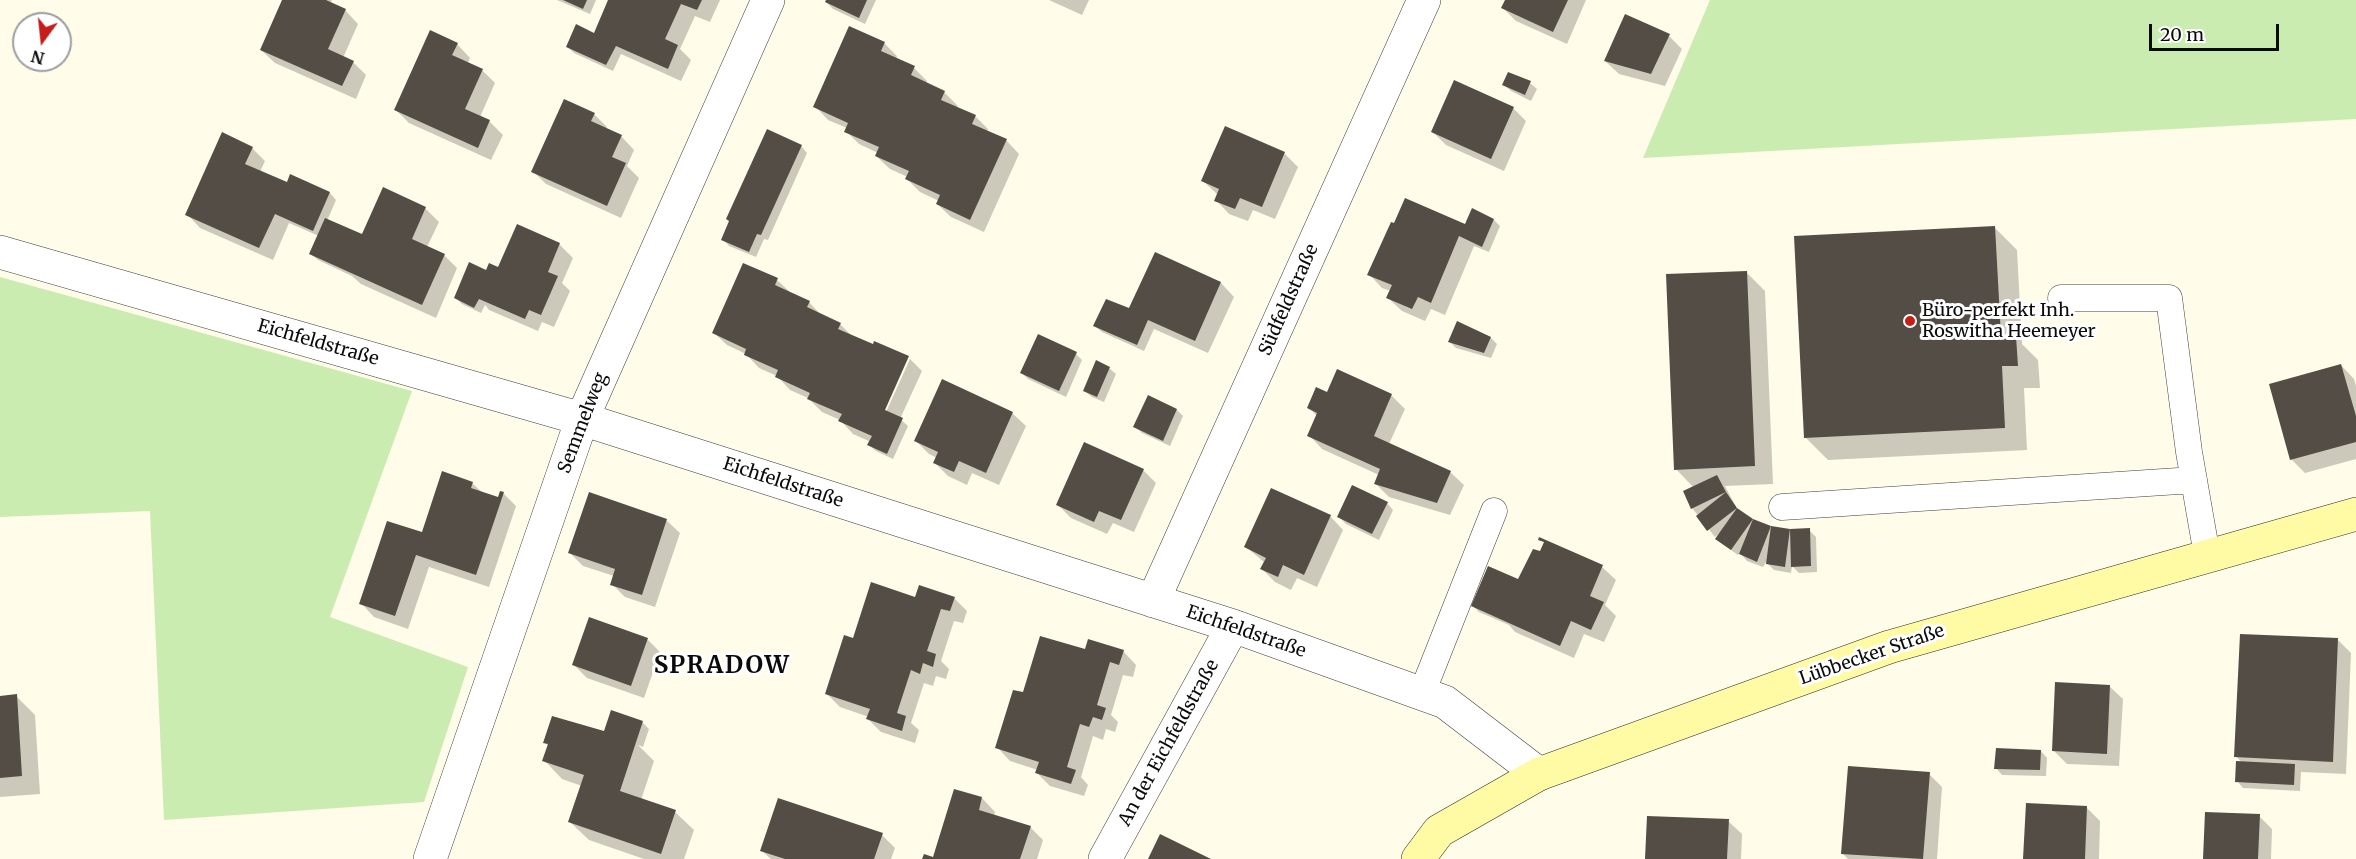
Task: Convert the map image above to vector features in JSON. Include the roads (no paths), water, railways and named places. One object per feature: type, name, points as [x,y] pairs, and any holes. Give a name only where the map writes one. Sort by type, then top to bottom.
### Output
[{"type":"main road","name":"Lübbecker Straße","points":[[1418,859],[1439,831],[1539,774],[1889,647],[2356,514]]},
{"type":"street","name":"Semmelweg","points":[[430,859],[582,418],[768,0]]},
{"type":"street","name":"Südfeldstraße","points":[[1153,601],[1424,0]]},
{"type":"street","name":"Eichfeldstraße","points":[[0,252],[582,418],[1233,626],[1445,702],[1539,774]]},
{"type":"street","name":"An der Eichfeldstraße","points":[[1105,859],[1233,626]]},
{"type":"lane","points":[[2061,298],[2169,298],[2194,480],[2207,555]]},
{"type":"lane","points":[[1782,507],[2194,480]]},
{"type":"lane","points":[[1422,693],[1494,511]]},
{"type":"place","name":"Büro-perfekt Inh. Roswitha Heemeyer","points":[[1910,321]]},
{"type":"district","name":"SPRADOW","points":[[722,666]]}]
